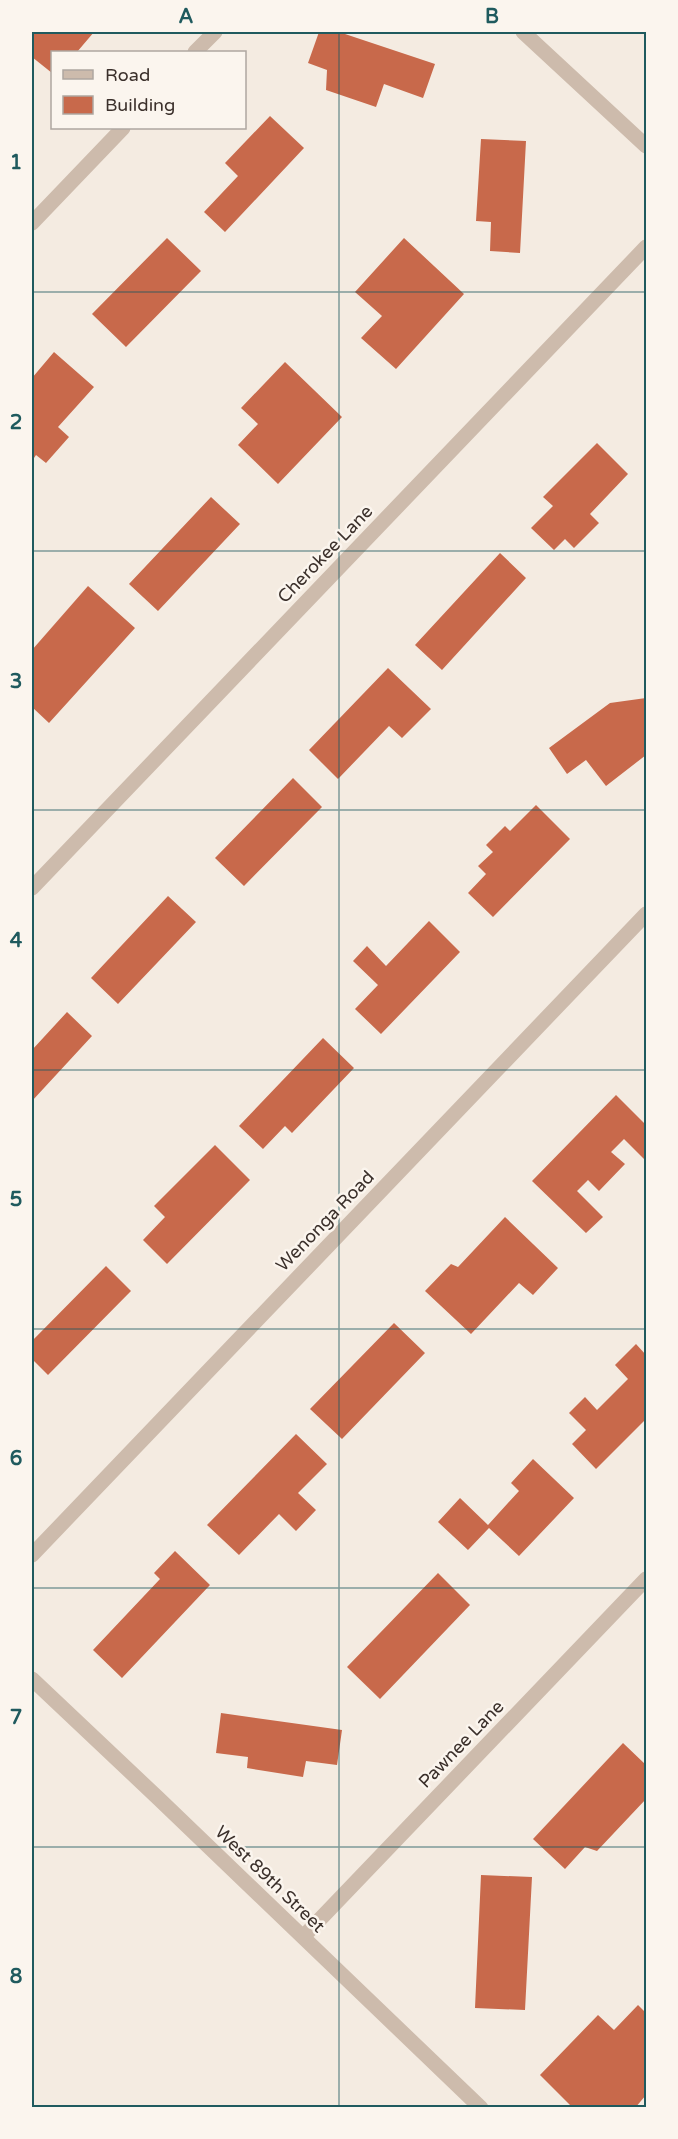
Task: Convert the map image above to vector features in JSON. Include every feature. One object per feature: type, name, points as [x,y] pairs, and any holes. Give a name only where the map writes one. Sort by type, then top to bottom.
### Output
[{"type":"street","points":[[196,51],[215,32]]},
{"type":"street","points":[[523,32],[646,146]]},
{"type":"street","points":[[32,223],[122,129]]},
{"type":"street","name":"Cherokee Lane","points":[[32,888],[646,247]]},
{"type":"street","name":"Wenonga Road","points":[[32,1556],[646,914]]},
{"type":"street","name":"Pawnee Lane","points":[[303,1937],[646,1578]]},
{"type":"street","name":"West 89th Street","points":[[32,1679],[482,2108]]},
{"type":"building","points":[[32,32],[94,32],[78,51],[51,51],[51,72],[32,57]]},
{"type":"building","points":[[319,32],[339,32],[435,64],[423,98],[384,84],[376,107],[326,90],[327,70],[308,63]]},
{"type":"building","points":[[270,116],[304,148],[225,232],[204,212],[238,176],[225,163]]},
{"type":"building","points":[[481,139],[526,141],[520,253],[490,251],[491,222],[476,221]]},
{"type":"building","points":[[167,238],[201,271],[126,347],[92,314]]},
{"type":"building","points":[[404,238],[464,294],[396,369],[361,338],[382,316],[355,292]]},
{"type":"building","points":[[54,352],[94,387],[58,427],[69,437],[46,463],[36,455],[32,461],[32,378]]},
{"type":"building","points":[[285,362],[342,417],[278,484],[238,445],[258,424],[241,408]]},
{"type":"building","points":[[597,443],[628,474],[590,514],[599,523],[574,548],[565,539],[554,550],[531,528],[553,506],[543,497]]},
{"type":"building","points":[[211,497],[240,524],[158,611],[129,584]]},
{"type":"building","points":[[500,553],[526,578],[442,670],[415,645]]},
{"type":"building","points":[[88,586],[135,628],[49,723],[32,707],[32,650]]},
{"type":"building","points":[[388,668],[431,709],[402,738],[389,726],[338,779],[309,750]]},
{"type":"building","points":[[646,698],[646,755],[606,786],[586,760],[567,774],[549,748],[610,703]]},
{"type":"building","points":[[293,778],[322,807],[244,886],[215,858]]},
{"type":"building","points":[[536,805],[570,839],[493,917],[468,893],[486,874],[478,866],[493,852],[486,845],[505,826],[510,831]]},
{"type":"building","points":[[168,896],[196,922],[118,1004],[91,978]]},
{"type":"building","points":[[429,921],[460,952],[381,1034],[355,1009],[378,985],[353,961],[367,946],[386,966]]},
{"type":"building","points":[[67,1012],[92,1036],[32,1101],[32,1050]]},
{"type":"building","points":[[323,1038],[354,1068],[292,1133],[285,1126],[263,1149],[239,1126]]},
{"type":"building","points":[[616,1095],[646,1125],[646,1156],[644,1159],[624,1139],[611,1152],[625,1164],[599,1191],[588,1180],[577,1191],[603,1217],[586,1233],[532,1181]]},
{"type":"building","points":[[215,1145],[250,1180],[167,1264],[143,1240],[165,1217],[154,1206]]},
{"type":"building","points":[[505,1217],[558,1268],[533,1295],[519,1283],[471,1334],[425,1291],[451,1264],[458,1267]]},
{"type":"building","points":[[106,1266],[131,1291],[48,1375],[32,1359],[32,1341]]},
{"type":"building","points":[[394,1323],[425,1353],[342,1439],[310,1409]]},
{"type":"building","points":[[636,1344],[646,1355],[646,1419],[596,1469],[572,1444],[586,1430],[569,1413],[585,1397],[597,1410],[628,1379],[615,1365]]},
{"type":"building","points":[[296,1434],[327,1464],[298,1493],[316,1510],[296,1531],[279,1514],[239,1555],[207,1525]]},
{"type":"building","points":[[533,1459],[574,1498],[519,1556],[489,1528],[468,1550],[438,1522],[460,1498],[488,1525],[519,1491],[511,1483]]},
{"type":"building","points":[[175,1551],[210,1585],[122,1678],[93,1650],[160,1579],[154,1573]]},
{"type":"building","points":[[438,1573],[470,1605],[380,1699],[347,1667]]},
{"type":"building","points":[[221,1713],[342,1730],[337,1765],[306,1761],[303,1777],[247,1768],[248,1757],[216,1753]]},
{"type":"building","points":[[623,1743],[646,1765],[646,1799],[597,1851],[585,1847],[565,1869],[533,1839]]},
{"type":"building","points":[[481,1875],[532,1877],[525,2010],[475,2008]]},
{"type":"building","points":[[638,2005],[646,2013],[646,2095],[635,2108],[573,2108],[540,2075],[598,2015],[614,2030]]}]
